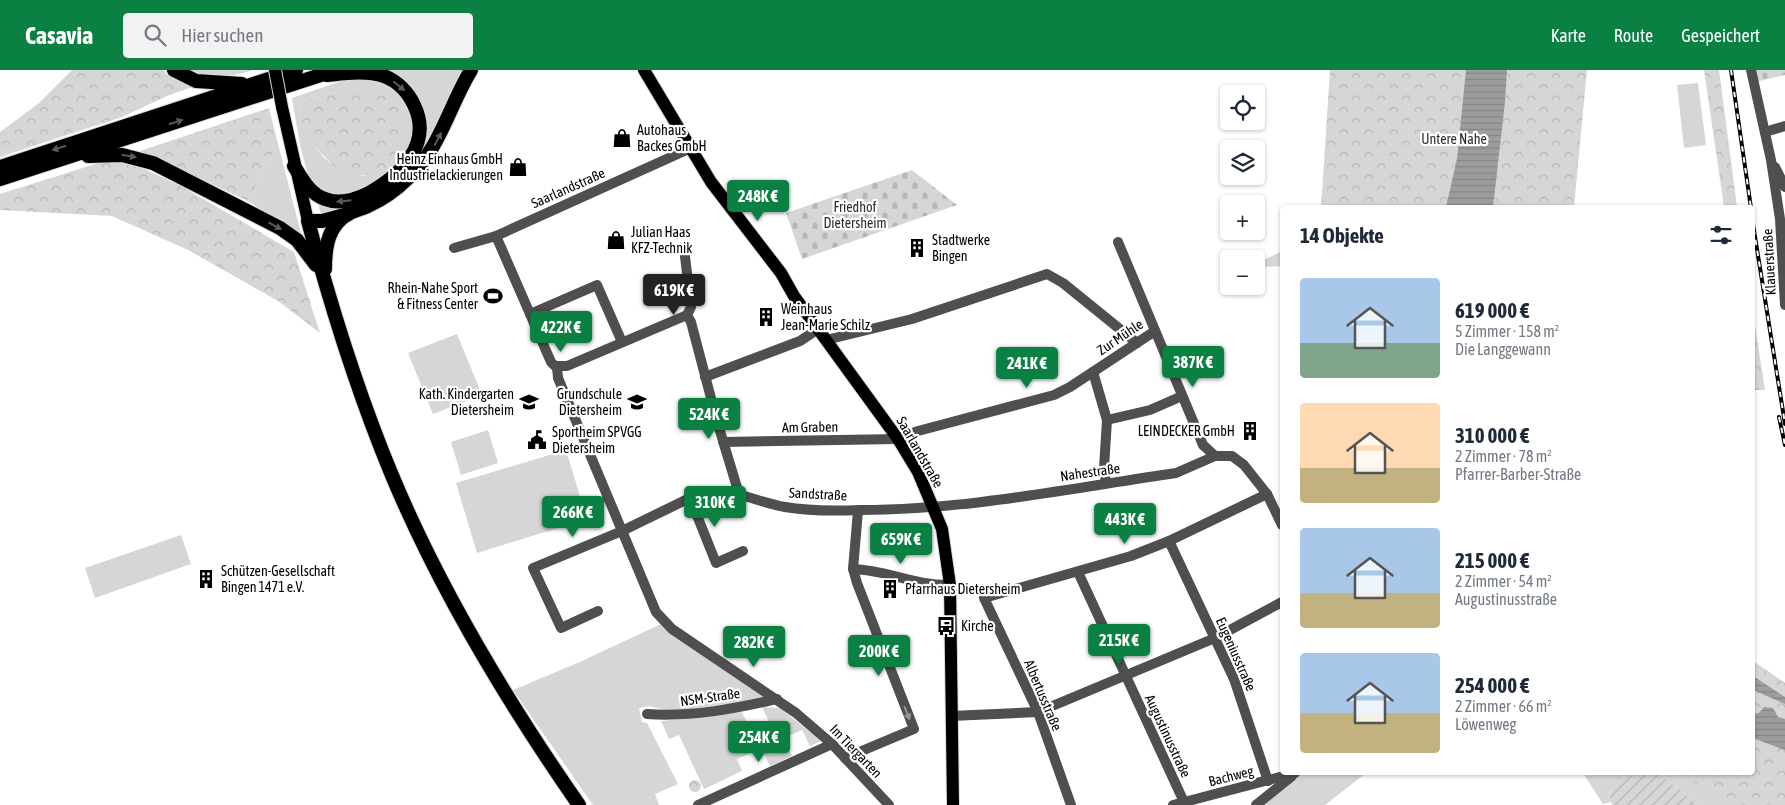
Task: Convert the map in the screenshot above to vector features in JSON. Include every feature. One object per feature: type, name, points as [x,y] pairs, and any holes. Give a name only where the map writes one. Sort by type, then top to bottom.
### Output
[{"type":"highway","points":[[174,70],[186,77],[207,83],[255,84]]},
{"type":"highway","points":[[0,167],[296,70]]},
{"type":"highway","points":[[0,180],[336,70]]},
{"type":"highway","points":[[470,70],[442,132],[423,163],[397,188],[366,207],[348,214],[322,221],[308,221],[327,292],[372,426],[429,557],[495,678],[579,805]]},
{"type":"highway","points":[[294,166],[305,183],[317,195],[332,202],[345,202],[374,190],[399,172],[410,159],[419,139],[419,119],[416,109],[405,90],[395,82],[385,77],[364,72],[319,76]]},
{"type":"highway","points":[[63,159],[109,154],[139,158],[153,163],[289,234],[305,249],[322,274]]},
{"type":"highway","points":[[327,292],[324,268],[326,244],[330,232],[348,214]]},
{"type":"main road","points":[[275,70],[294,166],[308,221]]},
{"type":"main road","name":"Saarlandstraße","points":[[644,70],[711,182],[781,273],[818,329],[898,439],[918,472],[934,507],[947,554],[950,585],[953,805]]},
{"type":"street","name":"Klauerstraße","points":[[1751,70],[1771,160],[1780,219],[1785,306]]},
{"type":"street","points":[[1765,132],[1785,126]]},
{"type":"street","name":"Saarlandstraße","points":[[454,248],[496,236],[691,148]]},
{"type":"street","points":[[1771,160],[1785,187]]},
{"type":"street","points":[[496,236],[551,362],[557,367],[558,378],[622,531]]},
{"type":"street","name":"Zur Mühle","points":[[898,439],[918,431],[1054,395],[1155,331],[1118,242]]},
{"type":"street","points":[[557,367],[567,366],[687,315],[691,307],[684,248]]},
{"type":"street","points":[[826,340],[912,319],[1047,274],[1063,283],[1137,343]]},
{"type":"street","points":[[530,314],[597,285],[622,342]]},
{"type":"street","points":[[687,315],[691,322],[705,378],[739,494]]},
{"type":"street","points":[[705,378],[800,341],[818,329]]},
{"type":"street","points":[[1155,331],[1203,445],[1215,456],[1232,456],[1244,465],[1267,494],[1280,520]]},
{"type":"street","points":[[1093,372],[1107,420],[1104,468],[1106,483]]},
{"type":"street","points":[[1107,420],[1150,410],[1182,396]]},
{"type":"street","name":"Am Graben","points":[[723,442],[898,439]]},
{"type":"street","name":"Nahestraße","points":[[934,507],[1176,473],[1215,456]]},
{"type":"street","name":"Sandstraße","points":[[598,611],[561,628],[533,568],[622,531],[690,498],[712,490],[739,494],[785,507],[858,510],[934,507]]},
{"type":"street","points":[[1078,572],[1169,541],[1267,494]]},
{"type":"street","points":[[690,498],[716,563],[743,551]]},
{"type":"street","points":[[845,758],[914,729],[867,612],[853,569],[858,510]]},
{"type":"street","name":"Im Tiergarten","points":[[622,531],[656,612],[679,634],[777,698],[832,744],[889,805]]},
{"type":"street","name":"Eugeniusstraße","points":[[1169,541],[1234,678],[1268,781]]},
{"type":"street","points":[[853,569],[874,570],[929,586],[950,585]]},
{"type":"street","name":"Albertusstraße","points":[[1071,805],[1038,712],[984,598],[1078,572]]},
{"type":"street","name":"Augustinusstraße","points":[[1078,572],[1184,802]]},
{"type":"street","points":[[951,716],[1038,712],[1215,638],[1280,603]]},
{"type":"street","name":"NSM-Straße","points":[[647,714],[696,714],[777,698]]},
{"type":"street","points":[[698,805],[832,744]]},
{"type":"street","name":"Bachweg","points":[[1173,805],[1289,775]]},
{"type":"street","name":"Bachweg","points":[[1256,805],[1294,775]]},
{"type":"green space","points":[[72,70],[163,70],[168,75],[195,86],[167,96],[122,117],[0,157],[0,132],[39,103]]},
{"type":"green space","points":[[183,70],[253,70],[235,75],[210,76]]},
{"type":"green space","points":[[371,70],[466,70],[431,144],[375,198],[321,216],[318,202],[360,202],[420,148],[411,92]]},
{"type":"green space","name":"Untere Nahe","points":[[1330,70],[1587,70],[1574,205],[1321,205]]},
{"type":"green space","points":[[1704,70],[1719,70],[1737,205],[1724,205]]},
{"type":"green space","points":[[1752,70],[1785,70],[1785,75],[1755,82]]},
{"type":"green space","points":[[353,77],[382,80],[404,95],[414,115],[411,152],[389,176],[374,186],[346,196],[328,195],[314,185],[306,167],[292,98]],"holes":[[[331,93],[365,176],[342,171],[326,160],[306,131],[302,121],[300,102]]]},
{"type":"green space","points":[[1698,83],[1706,145],[1684,148],[1677,85]]},
{"type":"green space","points":[[354,91],[386,97],[396,104],[399,113],[400,131],[398,150],[388,165],[374,173],[356,176],[340,171],[318,150],[304,128],[299,108],[300,102],[331,93]]},
{"type":"green space","points":[[269,108],[278,144],[248,201],[140,151]]},
{"type":"green space","points":[[278,144],[302,237],[248,201]]},
{"type":"green space","points":[[108,160],[140,167],[181,186],[294,252],[320,333],[278,301],[188,250],[112,216],[0,210],[0,194]]},
{"type":"green space","name":"Friedhof Dietersheim","points":[[912,170],[957,205],[802,259],[786,213]]},
{"type":"green space","points":[[1280,252],[1280,266],[1265,267],[1265,260]]},
{"type":"green space","points":[[1755,326],[1765,390],[1755,390]]},
{"type":"green space","points":[[457,334],[482,395],[433,414],[408,353]]},
{"type":"green space","points":[[488,430],[498,463],[461,475],[451,442]]},
{"type":"green space","points":[[566,450],[587,519],[477,553],[456,483]]},
{"type":"green space","points":[[181,535],[191,564],[95,598],[85,568]]},
{"type":"green space","points":[[661,624],[772,697],[673,712],[649,706],[639,708],[642,722],[647,723],[678,784],[655,794],[659,805],[593,805],[513,690],[582,661]]},
{"type":"green space","points":[[1755,662],[1785,683],[1785,805],[1727,805],[1689,779],[1678,775],[1755,775]]},
{"type":"green space","points":[[762,707],[780,708],[821,741],[810,746],[802,730],[784,738],[792,756],[770,766],[763,751],[779,743]]},
{"type":"green space","points":[[742,712],[759,749],[737,759],[742,771],[704,789],[679,735],[669,739],[661,721]]},
{"type":"green space","points":[[1299,775],[1363,775],[1325,805],[1256,805]]},
{"type":"green space","points":[[1584,775],[1624,775],[1618,778],[1609,794],[1611,802],[1603,804]]},
{"type":"green space","points":[[1623,775],[1660,775],[1700,805],[1612,805],[1609,794],[1618,777]]},
{"type":"green space","points":[[1660,775],[1755,775],[1785,805],[1700,805]]},
{"type":"green space","points":[[693,780],[697,780],[701,786],[697,792],[693,792],[689,788],[689,784]]},
{"type":"shaded area","points":[[1466,70],[1507,70],[1493,205],[1446,205],[1457,159]]},
{"type":"shaded area","points":[[1755,677],[1785,697],[1785,704],[1755,691]]},
{"type":"shaded area","points":[[1764,707],[1773,708],[1778,717],[1785,719],[1785,750],[1755,739],[1755,714],[1759,713]]},
{"type":"railway","points":[[1731,70],[1751,205]]},
{"type":"railway","points":[[1755,237],[1785,424]]},
{"type":"railway","points":[[1779,417],[1785,445]]},
{"type":"place","name":"Autohaus Backes GmbH","points":[[622,138]]},
{"type":"place","name":"Heinz Einhaus GmbH Industrielackierungen","points":[[518,167]]},
{"type":"place","name":"Julian Haas KFZ-Technik","points":[[616,240]]},
{"type":"place","name":"Stadtwerke Bingen","points":[[917,248]]},
{"type":"place","name":"Rhein-Nahe Sport & Fitness Center","points":[[493,296]]},
{"type":"place","name":"Weinhaus Jean-Marie Schilz","points":[[766,317]]},
{"type":"place","name":"Kath. Kindergarten Dietersheim","points":[[529,402]]},
{"type":"place","name":"Grundschule Dietersheim","points":[[637,402]]},
{"type":"place","name":"LEINDECKER GmbH","points":[[1250,431]]},
{"type":"place","name":"Sportheim SPVGG Dietersheim","points":[[537,440]]},
{"type":"place","name":"Schützen-Gesellschaft Bingen 1471 e.V.","points":[[206,579]]},
{"type":"place","name":"Pfarrhaus Dietersheim","points":[[890,589]]},
{"type":"place","name":"Kirche","points":[[946,626]]}]
